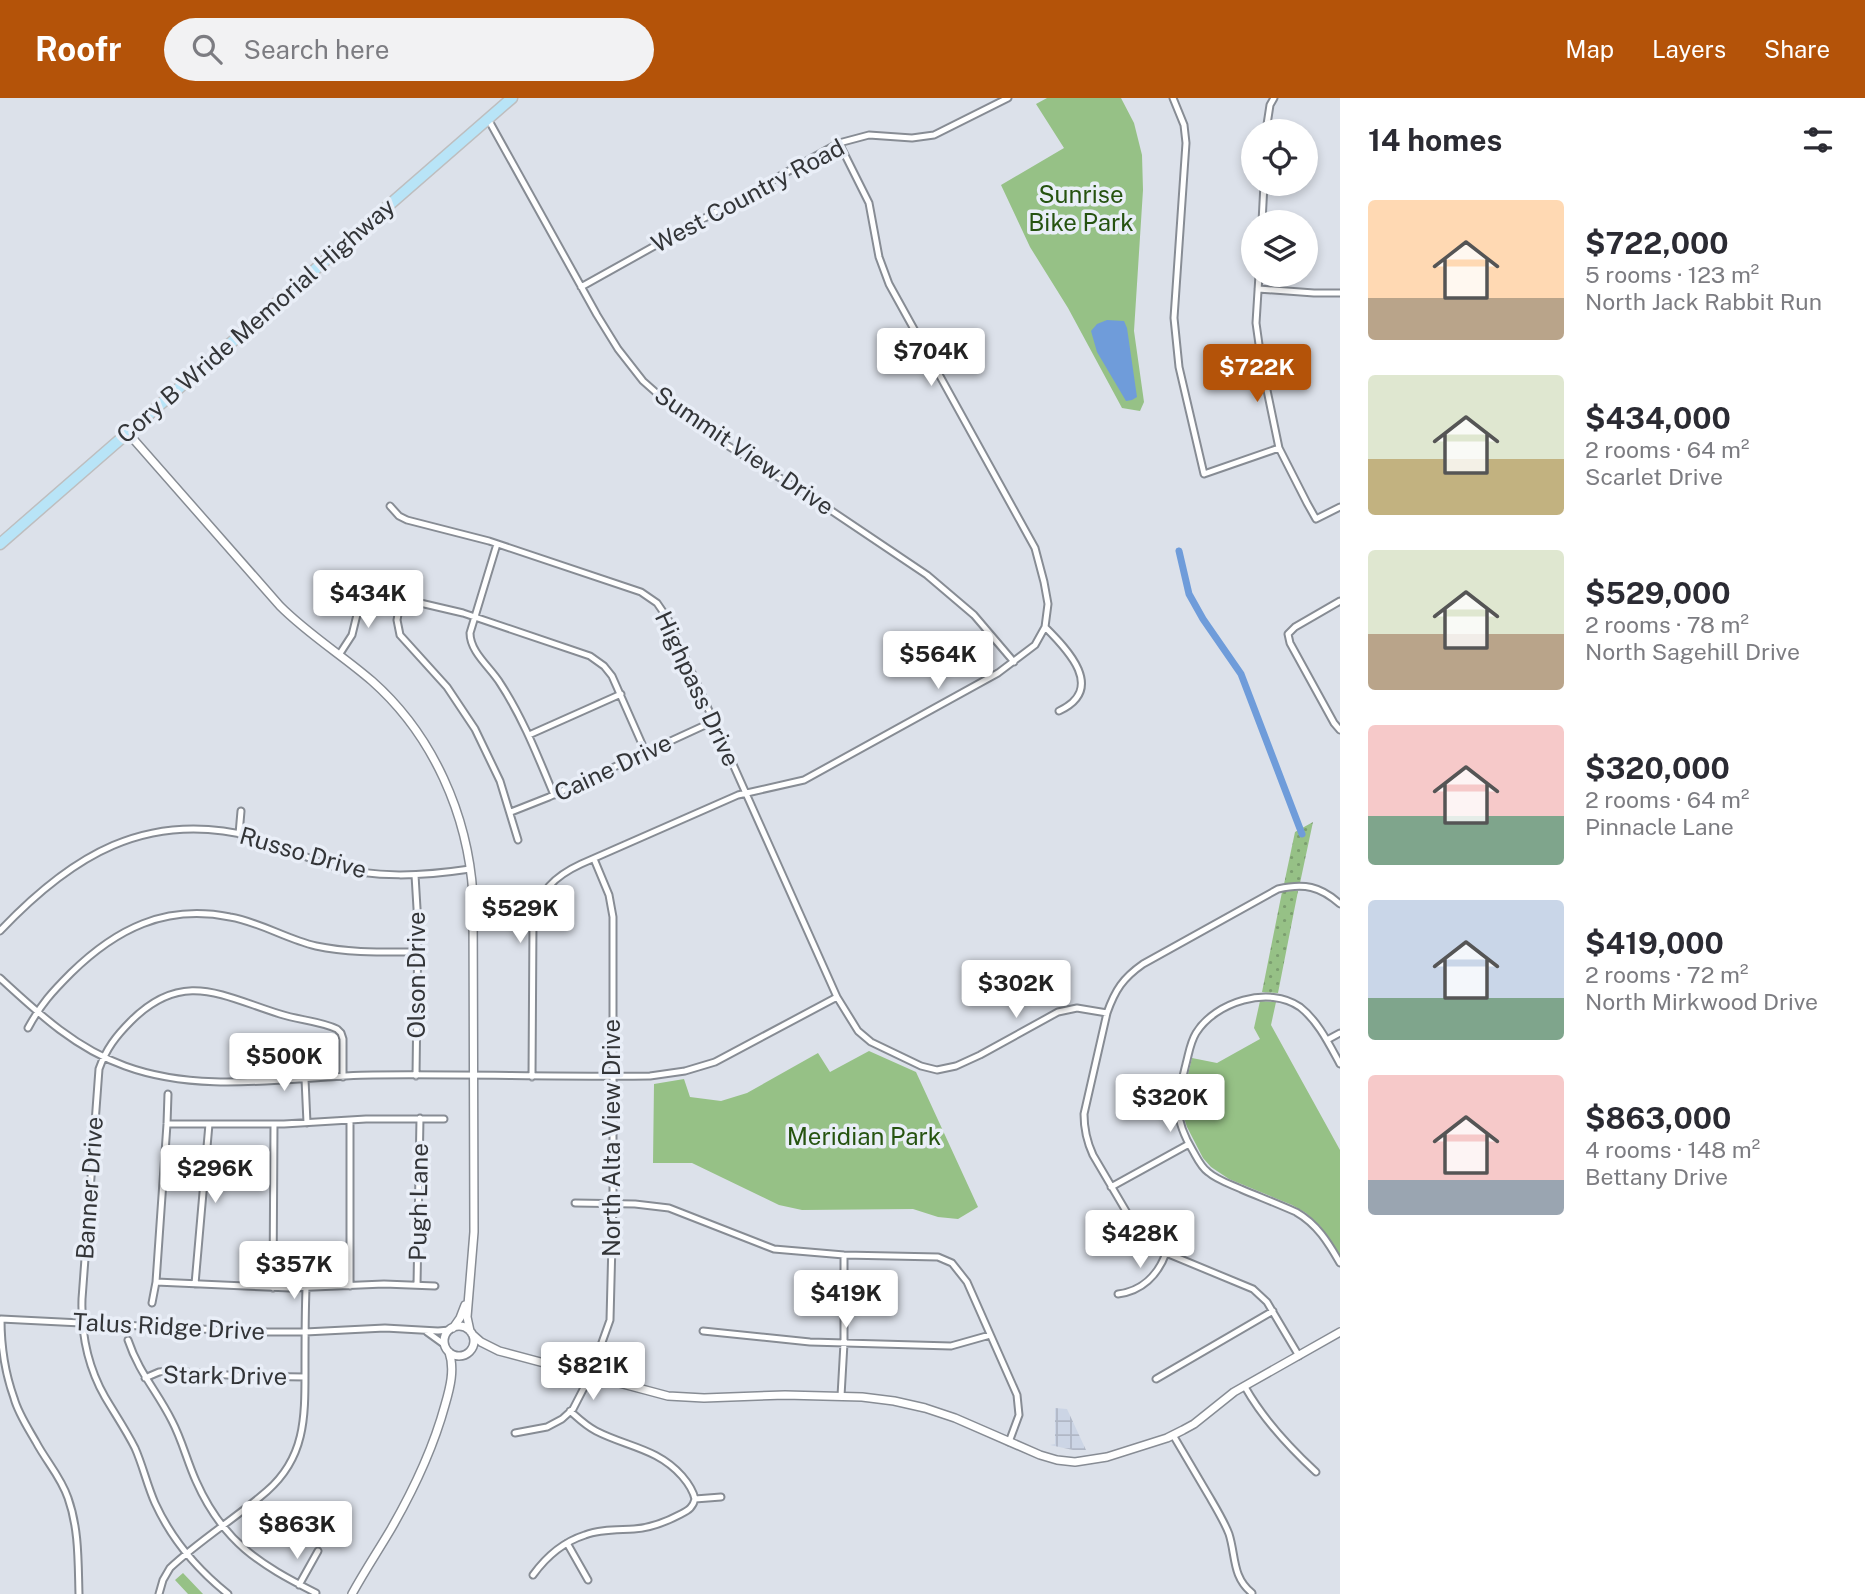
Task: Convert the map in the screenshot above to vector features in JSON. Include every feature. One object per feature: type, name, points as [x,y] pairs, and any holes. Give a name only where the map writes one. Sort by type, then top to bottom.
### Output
[{"type":"highway","name":"Cory B Wride Memorial Highway","points":[[0,544],[512,98]]},
{"type":"street","name":"West Country Road","points":[[581,287],[839,144],[869,135],[912,138],[934,135],[1008,98]]},
{"type":"street","points":[[1173,98],[1184,125],[1186,143],[1174,318],[1179,367],[1204,474],[1279,448]]},
{"type":"street","points":[[1268,119],[1274,98]]},
{"type":"street","name":"Summit View Drive","points":[[488,119],[581,287],[618,349],[643,381],[677,411],[725,444],[814,499],[927,575],[974,615],[1014,662]]},
{"type":"street","points":[[532,1077],[535,911],[543,893],[555,879],[566,871],[732,797],[804,780],[839,762],[998,673],[1035,645],[1045,627],[1048,604],[1035,548],[889,284],[879,257],[869,203],[839,144]]},
{"type":"street","points":[[1340,293],[1258,289],[1256,323],[1279,448],[1317,519],[1340,507]]},
{"type":"street","points":[[128,433],[280,606],[307,632],[366,676],[405,716],[438,767],[465,842],[473,895],[473,1248],[467,1317],[474,1345],[459,1362],[451,1381],[436,1434],[417,1481],[352,1594]]},
{"type":"street","name":"Highpass Drive","points":[[390,506],[407,520],[497,544],[641,592],[665,613],[837,997],[858,1031],[871,1042],[921,1066],[937,1070],[956,1066],[980,1055],[1066,1009],[1085,1008],[1107,1013]]},
{"type":"street","points":[[497,544],[471,633],[472,645],[504,688],[529,735],[554,795]]},
{"type":"street","points":[[326,581],[475,617],[590,656],[609,671],[646,752]]},
{"type":"street","points":[[339,655],[352,635],[363,590]]},
{"type":"street","points":[[401,598],[397,620],[400,635],[439,676],[469,718],[494,767],[518,840]]},
{"type":"street","points":[[1340,601],[1295,627],[1288,634],[1290,643],[1340,730]]},
{"type":"street","points":[[1045,627],[1070,654],[1080,672],[1080,691],[1071,705],[1059,711]]},
{"type":"street","points":[[529,735],[621,694]]},
{"type":"street","name":"Caine Drive","points":[[510,812],[554,795],[714,721]]},
{"type":"street","points":[[239,834],[242,811]]},
{"type":"street","name":"Russo Drive","points":[[0,931],[57,877],[87,858],[120,842],[176,830],[239,834],[343,869],[371,874],[415,875],[470,869]]},
{"type":"street","name":"North Alta View Drive","points":[[570,1411],[580,1399],[610,1320],[613,1203],[613,917],[610,895],[594,859]]},
{"type":"street","name":"Olson Drive","points":[[415,875],[416,1076]]},
{"type":"street","points":[[1299,1356],[1273,1311],[1253,1289],[1154,1248],[1143,1240],[1088,1145],[1084,1114],[1107,1013],[1128,975],[1269,892],[1292,886],[1307,886],[1321,890],[1340,904]]},
{"type":"street","points":[[29,1028],[48,996],[87,957],[119,934],[140,924],[167,917],[219,915],[246,920],[292,939],[331,948],[359,952],[417,952]]},
{"type":"street","points":[[0,978],[73,1040],[104,1057],[140,1071],[188,1080],[228,1081],[416,1076],[650,1076],[685,1071],[715,1062],[837,997]]},
{"type":"street","name":"Banner Drive","points":[[229,1594],[187,1554],[161,1514],[135,1449],[96,1378],[86,1349],[82,1299],[97,1081],[104,1057],[116,1035],[149,1005],[171,994],[201,990],[225,994],[286,1016],[337,1029],[343,1039],[343,1077]]},
{"type":"street","points":[[1340,1064],[1327,1040],[1299,1006],[1264,996],[1240,1002],[1211,1017],[1195,1034],[1177,1103],[1179,1121],[1189,1144],[1206,1171],[1216,1178],[1305,1217],[1323,1235],[1340,1263]]},
{"type":"street","points":[[1327,1040],[1340,1033]]},
{"type":"street","points":[[305,1079],[307,1123]]},
{"type":"street","points":[[152,1303],[156,1282],[167,1094]]},
{"type":"street","name":"Pugh Lane","points":[[417,1286],[420,1118]]},
{"type":"street","points":[[167,1124],[444,1119]]},
{"type":"street","points":[[350,1120],[350,1286]]},
{"type":"street","points":[[195,1284],[209,1124]]},
{"type":"street","points":[[274,1124],[274,1288]]},
{"type":"street","points":[[1111,1187],[1189,1144]]},
{"type":"street","points":[[575,1203],[669,1208],[774,1249],[844,1255],[938,1257],[952,1263],[967,1282],[1017,1395],[1019,1415],[1009,1442]]},
{"type":"street","points":[[1118,1294],[1131,1291],[1154,1276],[1166,1253]]},
{"type":"street","points":[[841,1396],[844,1255]]},
{"type":"street","points":[[156,1282],[274,1288],[435,1286]]},
{"type":"street","points":[[159,1594],[167,1572],[274,1485],[292,1459],[304,1423],[306,1288]]},
{"type":"street","points":[[451,1381],[452,1363],[446,1335],[460,1318],[467,1301]]},
{"type":"street","points":[[1156,1379],[1273,1311]]},
{"type":"street","points":[[1,1319],[4,1357],[14,1401],[67,1496],[78,1547],[79,1594]]},
{"type":"street","name":"Talus Ridge Drive","points":[[1,1319],[239,1331],[305,1332],[385,1328],[441,1332],[451,1329]]},
{"type":"street","points":[[451,1329],[464,1327],[481,1342],[499,1351]]},
{"type":"street","name":"Talus Ridge Drive","points":[[421,1330],[434,1336],[447,1348]]},
{"type":"street","points":[[703,1331],[810,1342],[951,1346],[990,1335]]},
{"type":"street","points":[[447,1348],[455,1355],[480,1349],[499,1351],[654,1393],[681,1397],[785,1395],[878,1398],[925,1408],[1049,1458],[1075,1462],[1107,1457],[1173,1435],[1194,1424],[1245,1387],[1340,1332]]},
{"type":"street","points":[[128,1340],[134,1358],[170,1417],[196,1481],[223,1526],[260,1562],[316,1593]]},
{"type":"street","name":"Stark Drive","points":[[145,1378],[168,1371],[305,1377]]},
{"type":"street","points":[[1245,1387],[1254,1404],[1316,1472]]},
{"type":"street","points":[[515,1433],[547,1427],[558,1422],[570,1411],[594,1430],[661,1458],[680,1474],[694,1493],[695,1499],[689,1510],[662,1523],[645,1528],[590,1533],[567,1543],[551,1554],[533,1575]]},
{"type":"street","points":[[1173,1435],[1222,1518],[1230,1538],[1238,1576],[1252,1593]]},
{"type":"street","points":[[695,1499],[721,1497]]},
{"type":"street","points":[[567,1543],[588,1580]]},
{"type":"street","points":[[299,1584],[318,1551]]},
{"type":"shaded area","points":[[1055,1408],[1067,1409],[1086,1450],[1050,1445],[1055,1444]]},
{"type":"green space","name":"Sunrise Bike Park","points":[[1047,98],[1121,98],[1134,123],[1142,155],[1143,190],[1134,331],[1144,402],[1140,411],[1122,408],[1068,308],[1030,247],[1001,185],[1064,148],[1036,104]]},
{"type":"green space","points":[[1313,822],[1300,883],[1284,884],[1295,832]]},
{"type":"green space","points":[[1298,891],[1278,993],[1262,992],[1282,892]]},
{"type":"green space","points":[[1260,1001],[1276,1002],[1271,1025],[1340,1150],[1340,1257],[1320,1226],[1306,1213],[1229,1179],[1211,1167],[1203,1158],[1183,1115],[1183,1095],[1192,1058],[1217,1063],[1260,1039],[1254,1028]]},
{"type":"green space","name":"Meridian Park","points":[[869,1051],[916,1072],[978,1207],[958,1219],[938,1217],[913,1209],[802,1210],[779,1205],[692,1163],[653,1163],[654,1084],[684,1079],[690,1097],[721,1101],[747,1093],[818,1053],[830,1072]]},
{"type":"green space","points":[[183,1573],[203,1594],[188,1594],[175,1580]]},
{"type":"water","points":[[1107,320],[1124,321],[1127,328],[1137,397],[1132,400],[1126,401],[1097,352],[1091,331],[1097,324]]},
{"type":"waterway","points":[[1179,551],[1189,594],[1241,674],[1302,834]]}]
